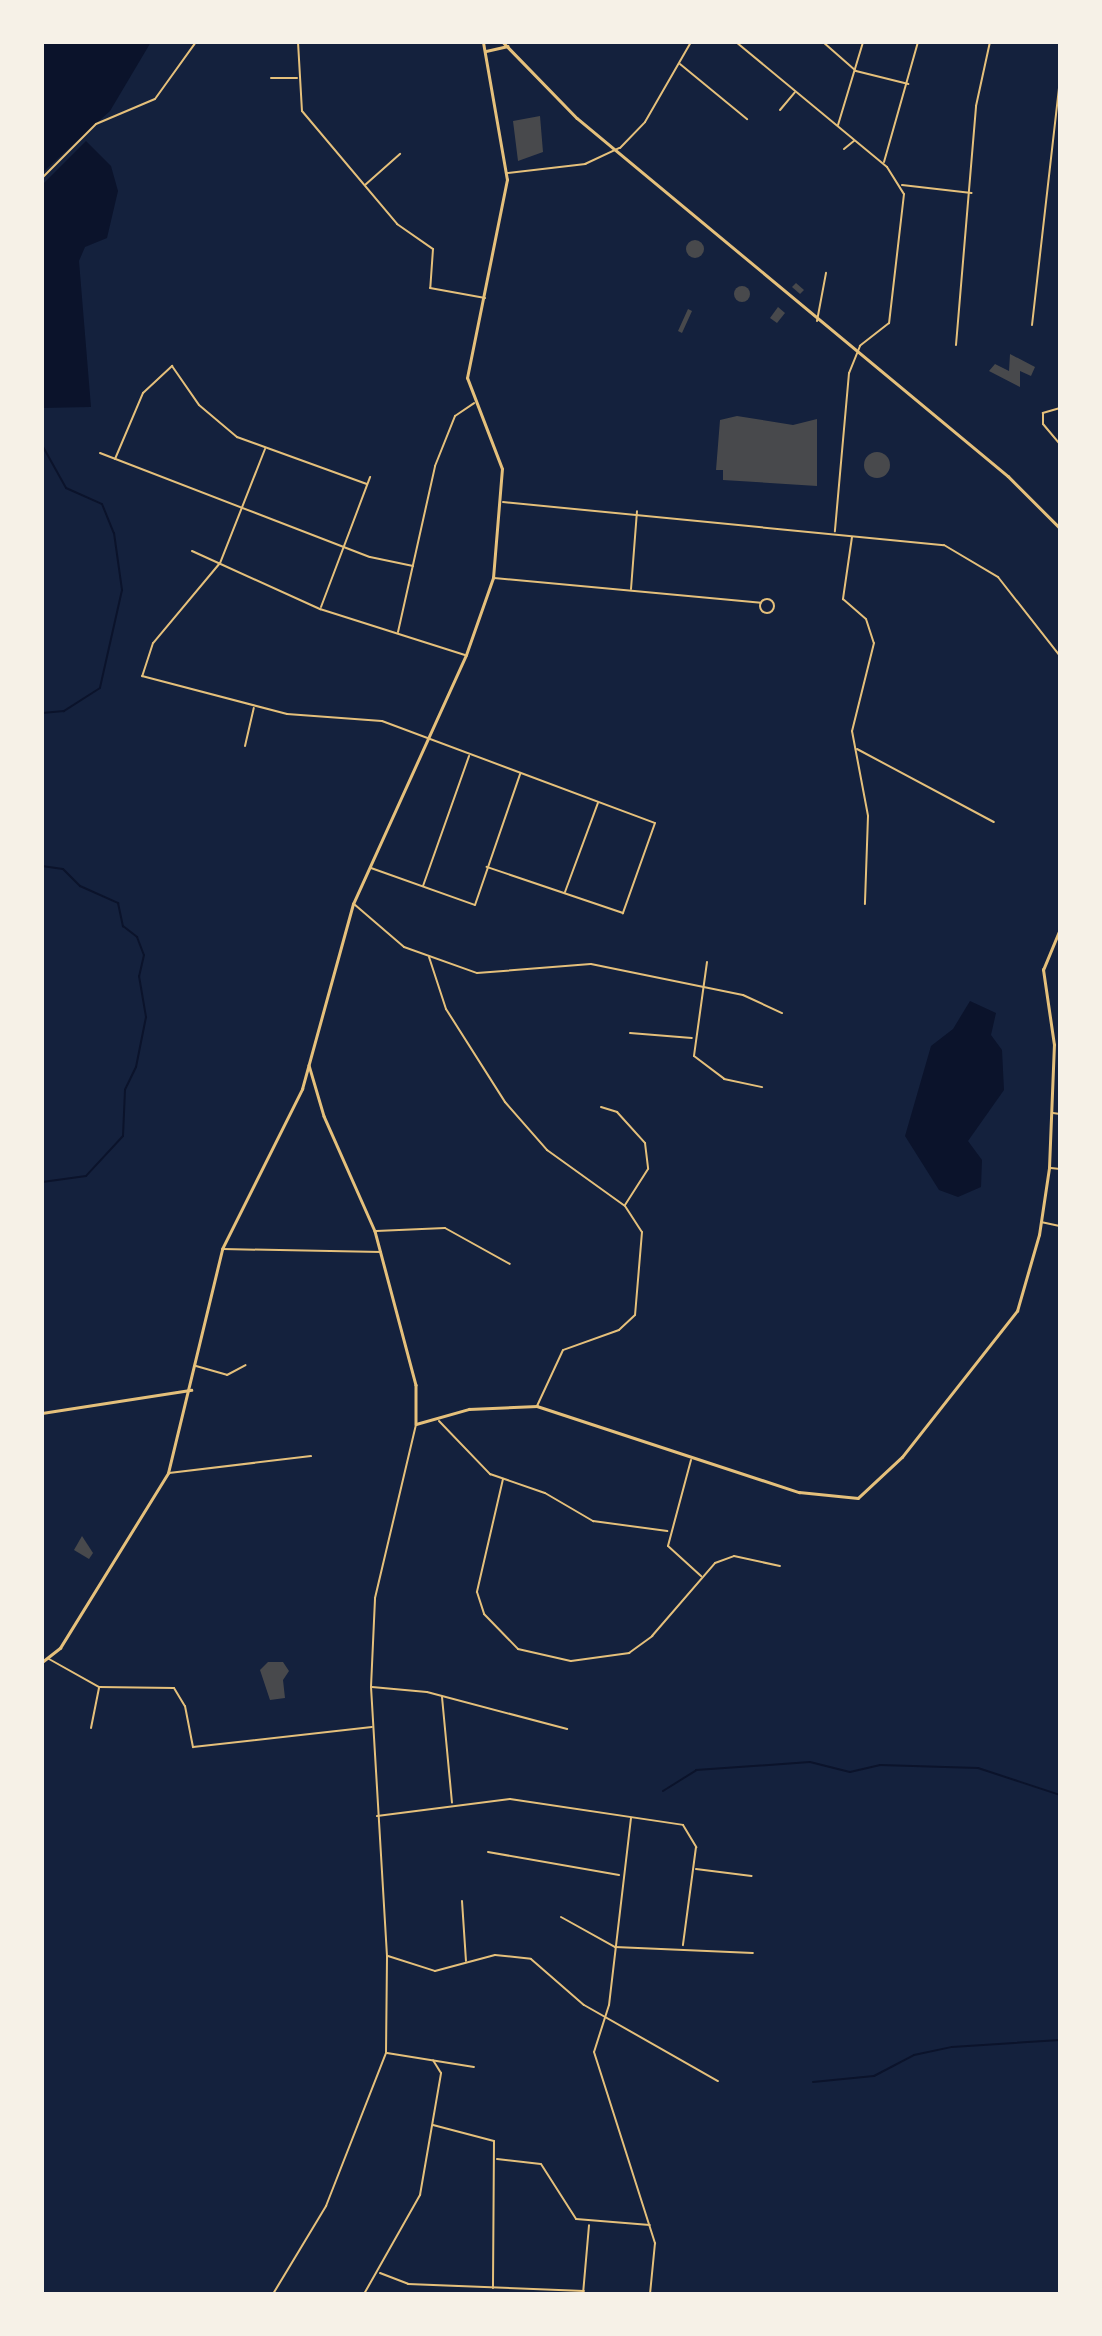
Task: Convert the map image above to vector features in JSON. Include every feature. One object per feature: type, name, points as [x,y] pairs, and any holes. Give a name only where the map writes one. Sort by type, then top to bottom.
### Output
[{"type":"main road","points":[[42,1662],[48,1658],[168,1473],[191,1390],[222,1249],[309,1065],[353,904],[466,655],[493,578],[503,502],[497,453],[474,403],[467,364],[485,298],[507,173],[483,42]]},
{"type":"main road","points":[[503,42],[616,150],[817,321],[1008,476],[1060,528]]},
{"type":"main road","points":[[485,51],[507,46]]},
{"type":"main road","points":[[309,1065],[324,1116],[382,1252],[416,1385],[416,1424],[439,1421],[469,1409],[537,1406],[691,1460],[799,1492],[847,1498],[869,1491],[1011,1322],[1041,1222],[1049,1168],[1053,1031],[1043,970],[1060,929]]},
{"type":"main road","points":[[42,1413],[191,1390]]},
{"type":"street","points":[[42,178],[96,124],[155,99],[196,42]]},
{"type":"street","points":[[298,42],[298,79],[304,115],[400,228],[433,249],[430,288],[485,298]]},
{"type":"street","points":[[507,173],[585,164],[616,150],[643,125],[691,43],[686,42]]},
{"type":"street","points":[[736,42],[884,164],[901,185],[889,320],[856,352],[848,376],[835,532]]},
{"type":"street","points":[[823,42],[856,71],[908,83]]},
{"type":"street","points":[[837,125],[863,42]]},
{"type":"street","points":[[884,164],[918,42]]},
{"type":"street","points":[[956,345],[972,192],[976,106],[990,42]]},
{"type":"street","points":[[679,63],[747,119]]},
{"type":"street","points":[[271,78],[298,79]]},
{"type":"street","points":[[1032,325],[1060,81]]},
{"type":"street","points":[[780,110],[795,91]]},
{"type":"street","points":[[845,149],[855,141]]},
{"type":"street","points":[[364,186],[400,154]]},
{"type":"street","points":[[901,185],[972,192]]},
{"type":"street","points":[[817,321],[826,273]]},
{"type":"street","points":[[115,459],[143,393],[172,366],[218,423],[265,449],[367,484]]},
{"type":"street","points":[[398,633],[435,466],[455,416],[474,403]]},
{"type":"street","points":[[1060,408],[1042,412],[1043,424],[1060,444]]},
{"type":"street","points":[[265,449],[220,563],[153,643],[142,676],[254,707],[382,721],[431,736],[470,755],[655,823],[623,913],[487,867]]},
{"type":"street","points":[[100,453],[344,547],[414,566]]},
{"type":"street","points":[[320,609],[370,477]]},
{"type":"street","points":[[503,502],[637,512],[944,545],[980,563],[1060,656]]},
{"type":"street","points":[[631,590],[637,512]]},
{"type":"street","points":[[852,536],[843,599],[866,619],[874,643],[852,731],[868,816],[864,904]]},
{"type":"street","points":[[192,551],[320,609],[466,655]]},
{"type":"street","points":[[493,578],[761,603]]},
{"type":"street","points":[[245,746],[254,707]]},
{"type":"street","points":[[856,749],[994,822]]},
{"type":"street","points":[[422,888],[470,755]]},
{"type":"street","points":[[370,867],[475,905],[521,773]]},
{"type":"street","points":[[565,892],[598,802]]},
{"type":"street","points":[[353,904],[384,934],[429,957],[492,974],[591,964],[702,989],[743,995],[782,1013]]},
{"type":"street","points":[[429,957],[446,1009],[524,1126],[625,1206],[642,1232],[635,1315],[619,1330],[563,1350],[537,1406]]},
{"type":"street","points":[[707,962],[693,1038],[694,1056],[705,1070],[762,1087]]},
{"type":"street","points":[[630,1033],[693,1038]]},
{"type":"street","points":[[601,1107],[617,1112],[645,1143],[648,1169],[625,1206]]},
{"type":"street","points":[[1052,1113],[1060,1114]]},
{"type":"street","points":[[1049,1168],[1060,1169]]},
{"type":"street","points":[[1041,1222],[1060,1226]]},
{"type":"street","points":[[375,1231],[445,1228],[510,1264]]},
{"type":"street","points":[[222,1249],[382,1252]]},
{"type":"street","points":[[196,1366],[227,1375],[246,1365]]},
{"type":"street","points":[[439,1421],[481,1467],[503,1479],[545,1493],[593,1521],[667,1531]]},
{"type":"street","points":[[273,2294],[326,2206],[386,2053],[387,1956],[376,1816],[371,1687],[377,1586],[416,1424]]},
{"type":"street","points":[[168,1473],[311,1456]]},
{"type":"street","points":[[691,1460],[667,1531],[668,1546],[701,1576]]},
{"type":"street","points":[[503,1479],[477,1592],[484,1614],[518,1649],[572,1661],[629,1653],[652,1636],[701,1576],[734,1556],[780,1566]]},
{"type":"street","points":[[48,1658],[99,1687],[174,1688],[186,1706],[193,1748],[373,1727]]},
{"type":"street","points":[[91,1728],[99,1687]]},
{"type":"street","points":[[371,1687],[442,1696],[567,1729]]},
{"type":"street","points":[[442,1696],[452,1805]]},
{"type":"street","points":[[376,1816],[452,1805],[531,1800],[683,1825],[692,1833],[695,1869],[683,1945]]},
{"type":"street","points":[[631,1818],[620,1875],[615,1947],[605,2017],[594,2052],[597,2074],[621,2124],[651,2225],[650,2294]]},
{"type":"street","points":[[488,1852],[620,1875]]},
{"type":"street","points":[[695,1869],[752,1876]]},
{"type":"street","points":[[462,1901],[466,1962]]},
{"type":"street","points":[[561,1917],[615,1947],[683,1945],[753,1953]]},
{"type":"street","points":[[387,1956],[435,1970],[466,1962],[531,1958],[605,2017],[718,2081]]},
{"type":"street","points":[[386,2053],[474,2067]]},
{"type":"street","points":[[364,2294],[379,2272],[420,2195],[440,2073],[433,2060]]},
{"type":"street","points":[[432,2125],[485,2135],[494,2141],[493,2288]]},
{"type":"street","points":[[495,2159],[541,2164],[567,2211],[589,2224],[651,2225]]},
{"type":"street","points":[[379,2272],[408,2284],[584,2293],[589,2224]]},
{"type":"water","points":[[42,42],[151,42],[110,111],[42,173]]},
{"type":"water","points":[[86,141],[111,166],[118,191],[107,238],[85,247],[79,261],[91,407],[42,408],[42,185]]},
{"type":"water","points":[[970,1001],[996,1013],[991,1035],[1002,1050],[1004,1090],[968,1141],[982,1160],[981,1187],[958,1197],[939,1190],[905,1136],[931,1046],[953,1029]]},
{"type":"building","points":[[540,116],[543,152],[518,161],[513,121]]},
{"type":"building","points":[[691,240],[699,240],[704,249],[702,256],[691,258],[686,253],[686,245]]},
{"type":"building","points":[[796,283],[804,290],[800,294],[792,287]]},
{"type":"building","points":[[739,286],[745,286],[750,294],[748,300],[739,302],[734,297],[734,291]]},
{"type":"building","points":[[778,307],[785,313],[777,323],[770,318]]},
{"type":"building","points":[[688,309],[692,311],[682,333],[678,331]]},
{"type":"building","points":[[1010,354],[1035,367],[1031,376],[1020,371],[1020,387],[989,371],[995,364],[1009,371]]},
{"type":"building","points":[[737,416],[793,425],[817,419],[817,486],[723,480],[723,470],[716,470],[720,420]]},
{"type":"building","points":[[877,452],[886,456],[890,465],[886,474],[877,478],[868,474],[864,465],[868,456]]},
{"type":"building","points":[[82,1536],[93,1553],[89,1559],[74,1550]]},
{"type":"building","points":[[268,1662],[283,1662],[289,1671],[283,1680],[285,1698],[270,1700],[260,1670]]},
{"type":"waterway","points":[[42,445],[66,488],[102,504],[114,533],[122,590],[100,688],[64,711],[42,713]]},
{"type":"waterway","points":[[42,866],[63,869],[80,886],[118,903],[123,926],[137,937],[144,955],[139,976],[146,1017],[136,1067],[125,1090],[123,1136],[86,1176],[42,1182]]},
{"type":"waterway","points":[[663,1791],[696,1770],[810,1762],[850,1772],[880,1765],[978,1768],[1060,1795]]},
{"type":"waterway","points":[[813,2082],[874,2076],[914,2055],[952,2047],[1060,2040]]}]
